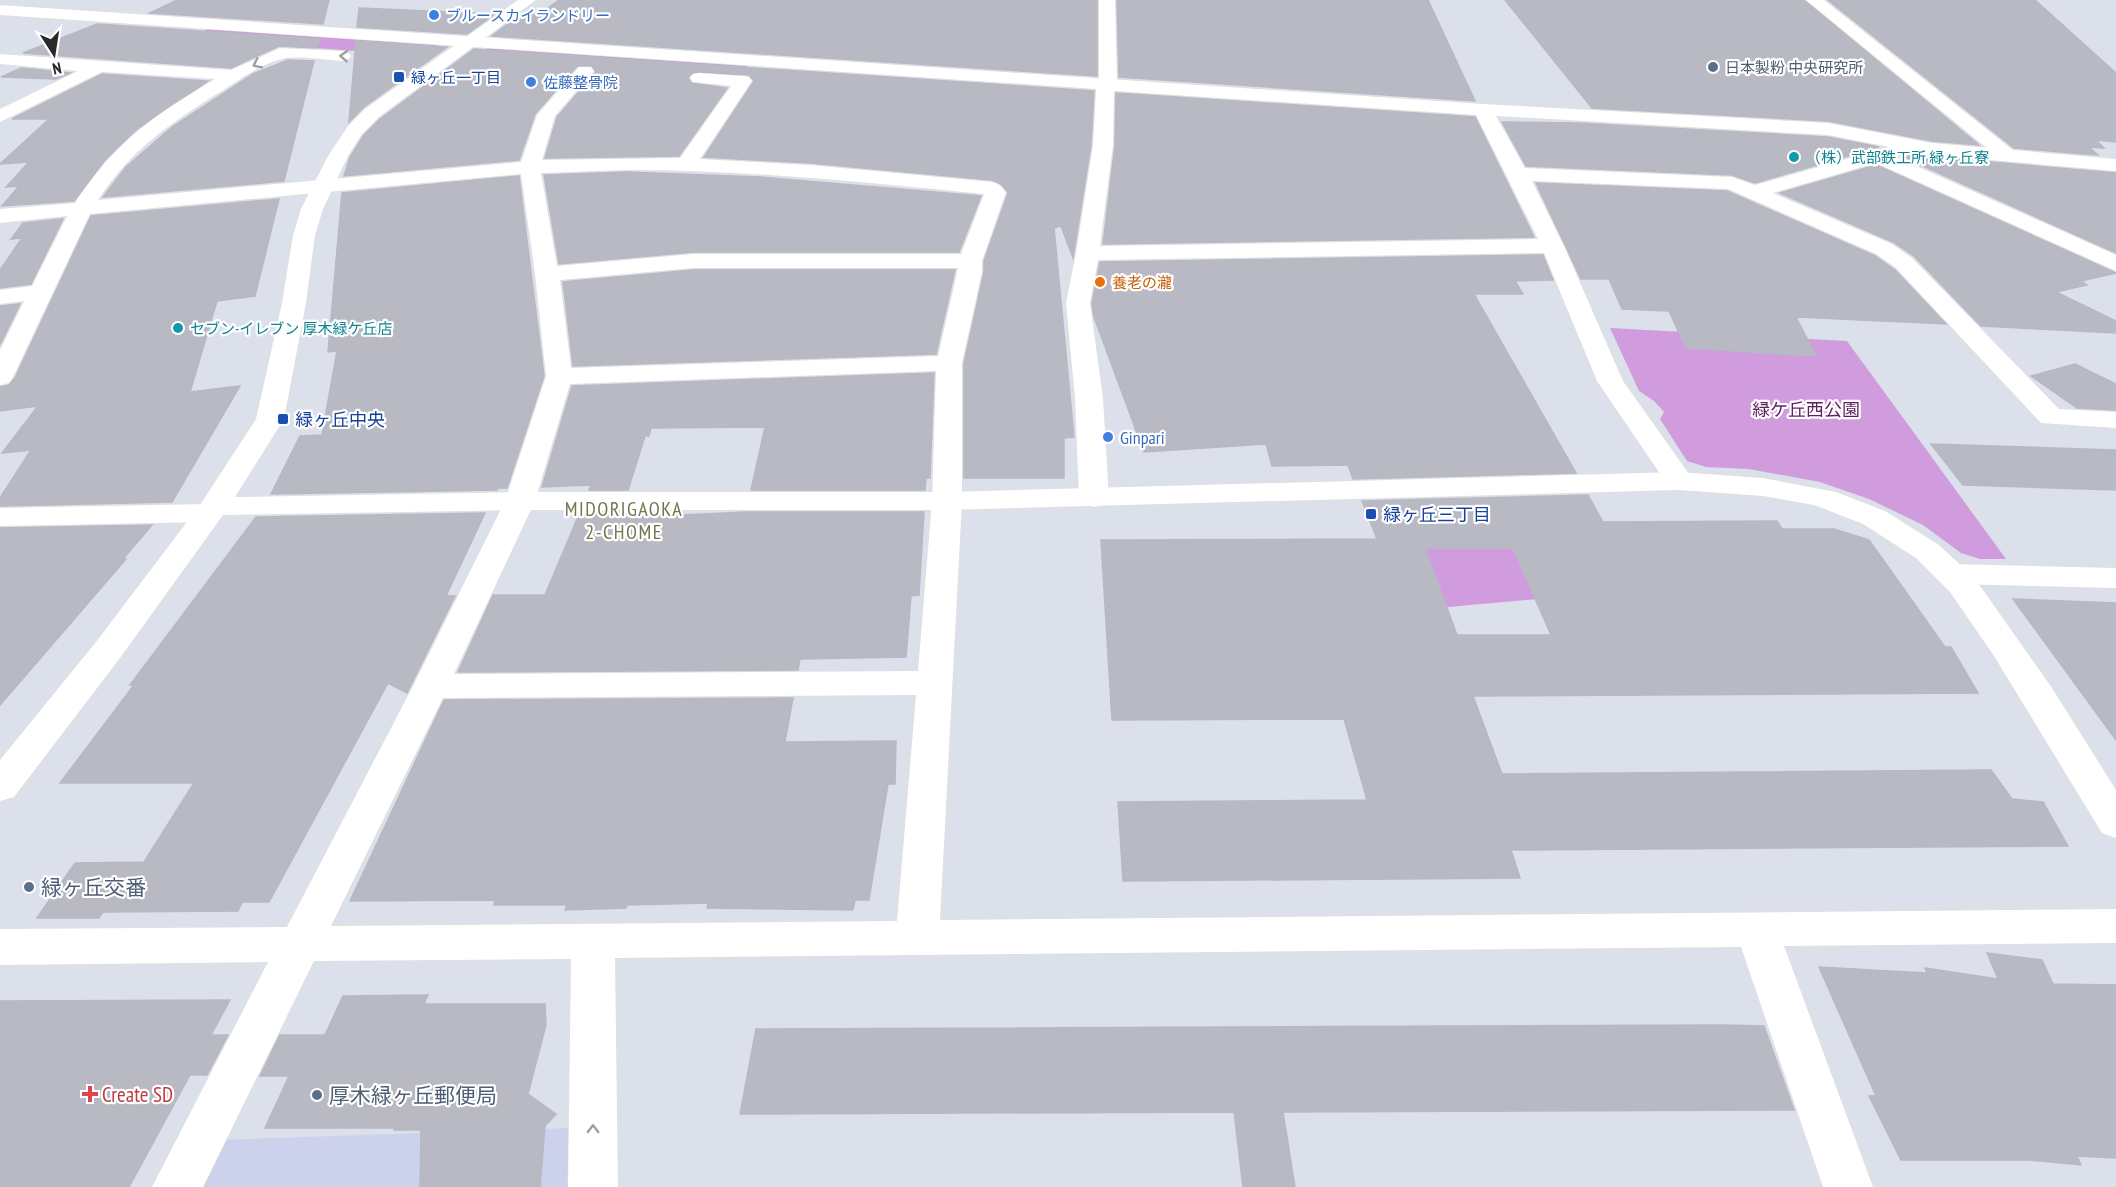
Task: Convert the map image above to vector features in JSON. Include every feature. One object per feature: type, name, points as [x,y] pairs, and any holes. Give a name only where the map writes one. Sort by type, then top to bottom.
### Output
[{"type":"street","points":[[0,787],[108,650],[211,510],[270,419],[294,303],[304,235],[323,185],[355,130],[372,113],[444,62],[472,52],[528,0]]},
{"type":"street","points":[[1094,498],[1089,398],[1078,303],[1088,253],[1103,145],[1105,90],[1108,85],[1107,0]]},
{"type":"street","points":[[1814,0],[2007,155]]},
{"type":"street","points":[[0,10],[472,52],[760,60],[1483,110],[1828,129],[1932,149],[2116,165]]},
{"type":"street","points":[[0,377],[82,208],[128,148],[165,119],[234,75],[280,53],[357,57]]},
{"type":"street","points":[[0,59],[234,75]]},
{"type":"street","points":[[413,60],[444,62]]},
{"type":"street","points":[[686,164],[760,60]]},
{"type":"street","points":[[0,116],[99,67]]},
{"type":"street","points":[[177,1187],[431,686],[520,501],[559,376],[547,274],[530,167],[546,115],[585,71]]},
{"type":"street","points":[[676,77],[743,81]]},
{"type":"street","points":[[1483,110],[1518,174],[1553,246],[1610,381],[1679,481]]},
{"type":"street","points":[[1754,192],[1915,146]]},
{"type":"street","points":[[1877,156],[2116,264]]},
{"type":"street","points":[[0,216],[530,167],[686,164],[810,171],[992,188],[995,192],[970,261],[970,272],[949,363],[947,501],[916,938]]},
{"type":"street","points":[[1518,174],[1732,183],[1754,192],[1884,249],[1904,263],[2051,417],[2116,420]]},
{"type":"street","points":[[1088,253],[1553,246]]},
{"type":"street","points":[[547,274],[693,261],[970,261]]},
{"type":"street","points":[[0,297],[43,292]]},
{"type":"street","points":[[559,376],[949,363]]},
{"type":"street","points":[[0,517],[520,501],[947,501],[1679,481],[1747,484],[1801,492],[1845,505],[1881,521],[1920,545],[1953,574],[2010,652],[2116,823]]},
{"type":"street","points":[[1953,574],[2116,579]]},
{"type":"street","points":[[431,686],[933,683]]},
{"type":"street","points":[[0,946],[2116,926]]},
{"type":"street","points":[[1757,930],[1848,1187]]},
{"type":"street","points":[[593,940],[593,1187]]},
{"type":"shaded area","points":[[570,1128],[568,1187],[197,1187],[220,1140]]},
{"type":"green space","points":[[208,29],[441,47],[428,56],[187,39]]},
{"type":"green space","points":[[488,48],[747,66],[742,75],[731,78],[473,59]]},
{"type":"green space","name":"緑ケ丘西公園","points":[[1610,328],[1847,341],[2006,559],[1980,559],[1961,553],[1923,525],[1869,499],[1820,482],[1749,469],[1706,467],[1687,461],[1660,419],[1664,412],[1654,401],[1639,391]]},
{"type":"green space","points":[[1396,522],[1512,548],[1527,572],[1561,597],[1381,613]]},
{"type":"building","points":[[177,0],[329,0],[323,24],[150,13]]},
{"type":"building","points":[[559,0],[1097,0],[1097,76],[492,36],[520,15],[538,15]]},
{"type":"building","points":[[1117,0],[1428,0],[1475,101],[1119,77]]},
{"type":"building","name":"日本製粉 中央研究所","points":[[1505,0],[1804,0],[1979,145],[1932,141],[1828,121],[1592,108]]},
{"type":"building","points":[[1828,0],[2035,0],[2116,73],[2116,142],[2096,140],[2104,148],[2089,147],[2098,155],[2014,148]]},
{"type":"building","points":[[359,8],[495,14],[467,34],[357,27]]},
{"type":"building","points":[[97,24],[320,39],[317,48],[279,46],[231,68],[23,53]]},
{"type":"building","points":[[356,41],[447,47],[364,107],[349,122]]},
{"type":"building","points":[[474,49],[1094,91],[1091,145],[1073,258],[1061,226],[1054,228],[1074,437],[1064,438],[1064,478],[964,478],[964,363],[984,272],[984,261],[1008,193],[1001,184],[992,180],[810,163],[704,157],[754,81],[749,75],[699,71],[693,72],[688,77],[691,83],[727,88],[679,156],[545,158],[557,117],[596,72],[591,65],[577,66],[535,114],[519,160],[344,176],[350,157],[364,135],[380,119]]},
{"type":"building","points":[[288,60],[314,61],[284,181],[103,197],[126,167],[172,127],[253,74]]},
{"type":"building","points":[[21,68],[70,73],[56,79],[1,77]]},
{"type":"building","points":[[102,74],[208,81],[136,130],[104,161],[74,201],[2,206],[19,186],[6,187],[29,162],[0,164],[49,119],[12,119]]},
{"type":"building","points":[[1116,93],[1475,117],[1534,237],[1103,244],[1115,145]]},
{"type":"building","points":[[1502,122],[1578,123],[1828,137],[1879,147],[1755,183],[1732,175],[1526,166]]},
{"type":"building","points":[[1906,153],[2116,173],[2116,253],[1903,157]]},
{"type":"building","points":[[1876,165],[2116,273],[2081,281],[2087,285],[2056,292],[2116,321],[2116,333],[1981,326],[1914,256],[1893,242],[1780,193]]},
{"type":"building","points":[[626,172],[760,177],[981,196],[959,252],[693,252],[559,264],[544,175]]},
{"type":"building","points":[[519,176],[544,376],[507,488],[271,494],[300,436],[322,435],[337,351],[328,352],[342,193]]},
{"type":"building","points":[[1536,183],[1727,191],[1875,256],[1895,270],[1946,324],[1796,317],[1816,356],[1686,348],[1669,311],[1622,309],[1609,279],[1581,279]]},
{"type":"building","points":[[279,199],[255,296],[217,301],[190,392],[240,386],[172,502],[0,506],[0,498],[31,450],[2,453],[38,406],[0,411],[0,387],[9,385],[15,378],[91,216]]},
{"type":"building","points":[[63,219],[31,284],[0,288],[0,270],[22,238],[11,239],[23,223]]},
{"type":"building","points":[[1543,255],[1553,280],[1515,281],[1523,294],[1474,294],[1576,473],[1353,479],[1348,465],[1272,466],[1266,444],[1144,452],[1094,317],[1092,303],[1100,262]]},
{"type":"building","points":[[693,270],[955,270],[936,354],[573,366],[563,282]]},
{"type":"building","points":[[20,304],[0,345],[0,306]]},
{"type":"building","points":[[2075,364],[2116,384],[2116,410],[2077,408],[2031,376]]},
{"type":"building","points":[[934,373],[930,478],[926,478],[925,490],[751,490],[765,427],[651,428],[649,436],[645,436],[628,490],[589,490],[591,485],[542,487],[572,386]]},
{"type":"building","points":[[1931,444],[2116,450],[2116,490],[1963,485]]},
{"type":"building","points":[[1588,495],[1603,522],[1777,521],[1782,529],[1834,529],[1869,540],[1945,647],[1951,647],[1978,693],[1473,696],[1502,774],[1991,770],[2012,799],[2043,802],[2068,846],[1511,850],[1520,878],[1123,881],[1118,802],[1367,800],[1344,719],[1112,720],[1101,540],[1377,539],[1362,501]],"holes":[[[1425,548],[1513,548],[1551,635],[1457,635]]]},
{"type":"building","points":[[580,512],[621,512],[619,518],[746,512],[924,512],[919,595],[911,596],[906,657],[800,659],[798,670],[458,672],[493,595],[545,595]]},
{"type":"building","points":[[485,513],[446,596],[455,596],[407,693],[388,683],[269,902],[242,902],[238,911],[103,912],[99,918],[37,918],[75,863],[144,862],[194,783],[60,783],[256,517]]},
{"type":"building","points":[[152,525],[123,559],[126,559],[0,705],[0,528]]},
{"type":"building","points":[[2013,599],[2116,603],[2116,740]]},
{"type":"building","points":[[793,698],[785,742],[896,741],[895,784],[888,784],[869,900],[855,900],[853,910],[707,908],[708,903],[627,905],[626,908],[565,910],[567,905],[494,905],[495,900],[350,901],[444,700]]},
{"type":"building","points":[[1987,953],[2042,960],[2053,984],[2116,985],[2116,1158],[2077,1156],[2081,1165],[2030,1160],[1901,1160],[1869,1096],[1876,1096],[1819,967],[1927,973],[1925,968],[1998,979]]},
{"type":"building","points":[[428,995],[424,1004],[545,1004],[546,1025],[528,1094],[556,1114],[545,1126],[540,1187],[420,1187],[421,1130],[265,1128],[289,1076],[260,1076],[280,1035],[325,1035],[343,996]]},
{"type":"building","name":"Create SD","points":[[230,1000],[211,1035],[228,1035],[207,1075],[190,1075],[129,1187],[0,1187],[0,1001]]},
{"type":"building","points":[[1764,1026],[1794,1110],[1283,1112],[1295,1187],[1243,1187],[1234,1112],[740,1114],[756,1029]]},
{"type":"place","name":"ブルースカイランドリー","points":[[434,15]]},
{"type":"place","name":"日本製粉 中央研究所","points":[[1713,67]]},
{"type":"place","name":"緑ヶ丘一丁目","points":[[399,77]]},
{"type":"place","name":"佐藤整骨院","points":[[531,82]]},
{"type":"place","name":"（株）武部鉄工所 緑ヶ丘寮","points":[[1794,157]]},
{"type":"place","name":"養老の瀧","points":[[1100,282]]},
{"type":"place","name":"セブン-イレブン 厚木緑ケ丘店","points":[[178,328]]},
{"type":"place","name":"緑ヶ丘中央","points":[[283,419]]},
{"type":"place","name":"Ginpari","points":[[1108,437]]},
{"type":"place","name":"緑ヶ丘三丁目","points":[[1371,514]]},
{"type":"place","name":"緑ヶ丘交番","points":[[29,887]]},
{"type":"place","name":"Create SD","points":[[90,1094]]},
{"type":"place","name":"厚木緑ヶ丘郵便局","points":[[317,1095]]},
{"type":"district","name":"MIDORIGAOKA 2-CHOME","points":[[624,520]]}]
